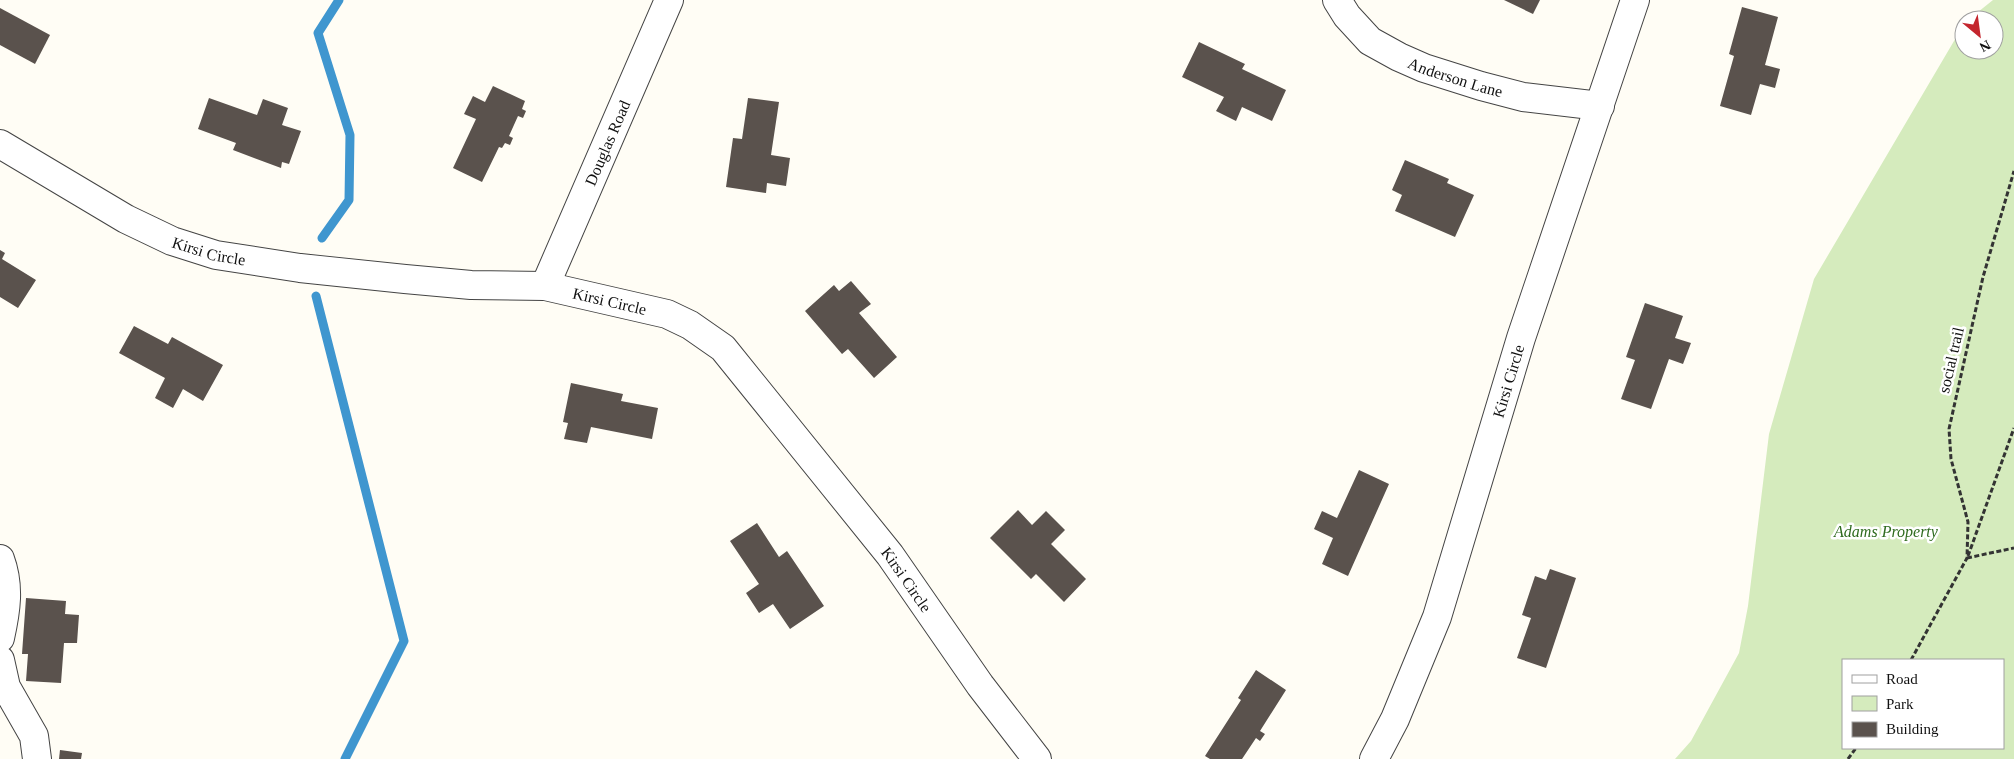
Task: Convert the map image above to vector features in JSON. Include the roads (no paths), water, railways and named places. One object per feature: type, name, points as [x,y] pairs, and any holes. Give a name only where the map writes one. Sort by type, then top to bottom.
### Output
[{"type":"street","name":"Douglas Road","points":[[545,286],[669,0]]},
{"type":"street","name":"Anderson Lane","points":[[1337,0],[1347,16],[1370,41],[1424,68],[1523,98],[1600,106]]},
{"type":"street","name":"Kirsi Circle","points":[[1374,759],[1395,719],[1437,617],[1521,338],[1635,0]]},
{"type":"street","name":"Kirsi Circle","points":[[0,144],[126,219],[172,241],[216,255],[300,268],[405,279],[471,285],[545,286],[667,314],[690,325],[723,348],[890,555],[980,685],[1037,759]]},
{"type":"street","points":[[0,559],[5,572],[7,606],[0,638]]},
{"type":"street","points":[[0,660],[6,687],[34,736],[37,759]]},
{"type":"waterway","points":[[322,238],[349,200],[350,135],[318,33],[339,0]]},
{"type":"waterway","points":[[316,296],[404,641],[345,759]]},
{"type":"park label","name":"Adams Property","points":[[1886,531]]}]
